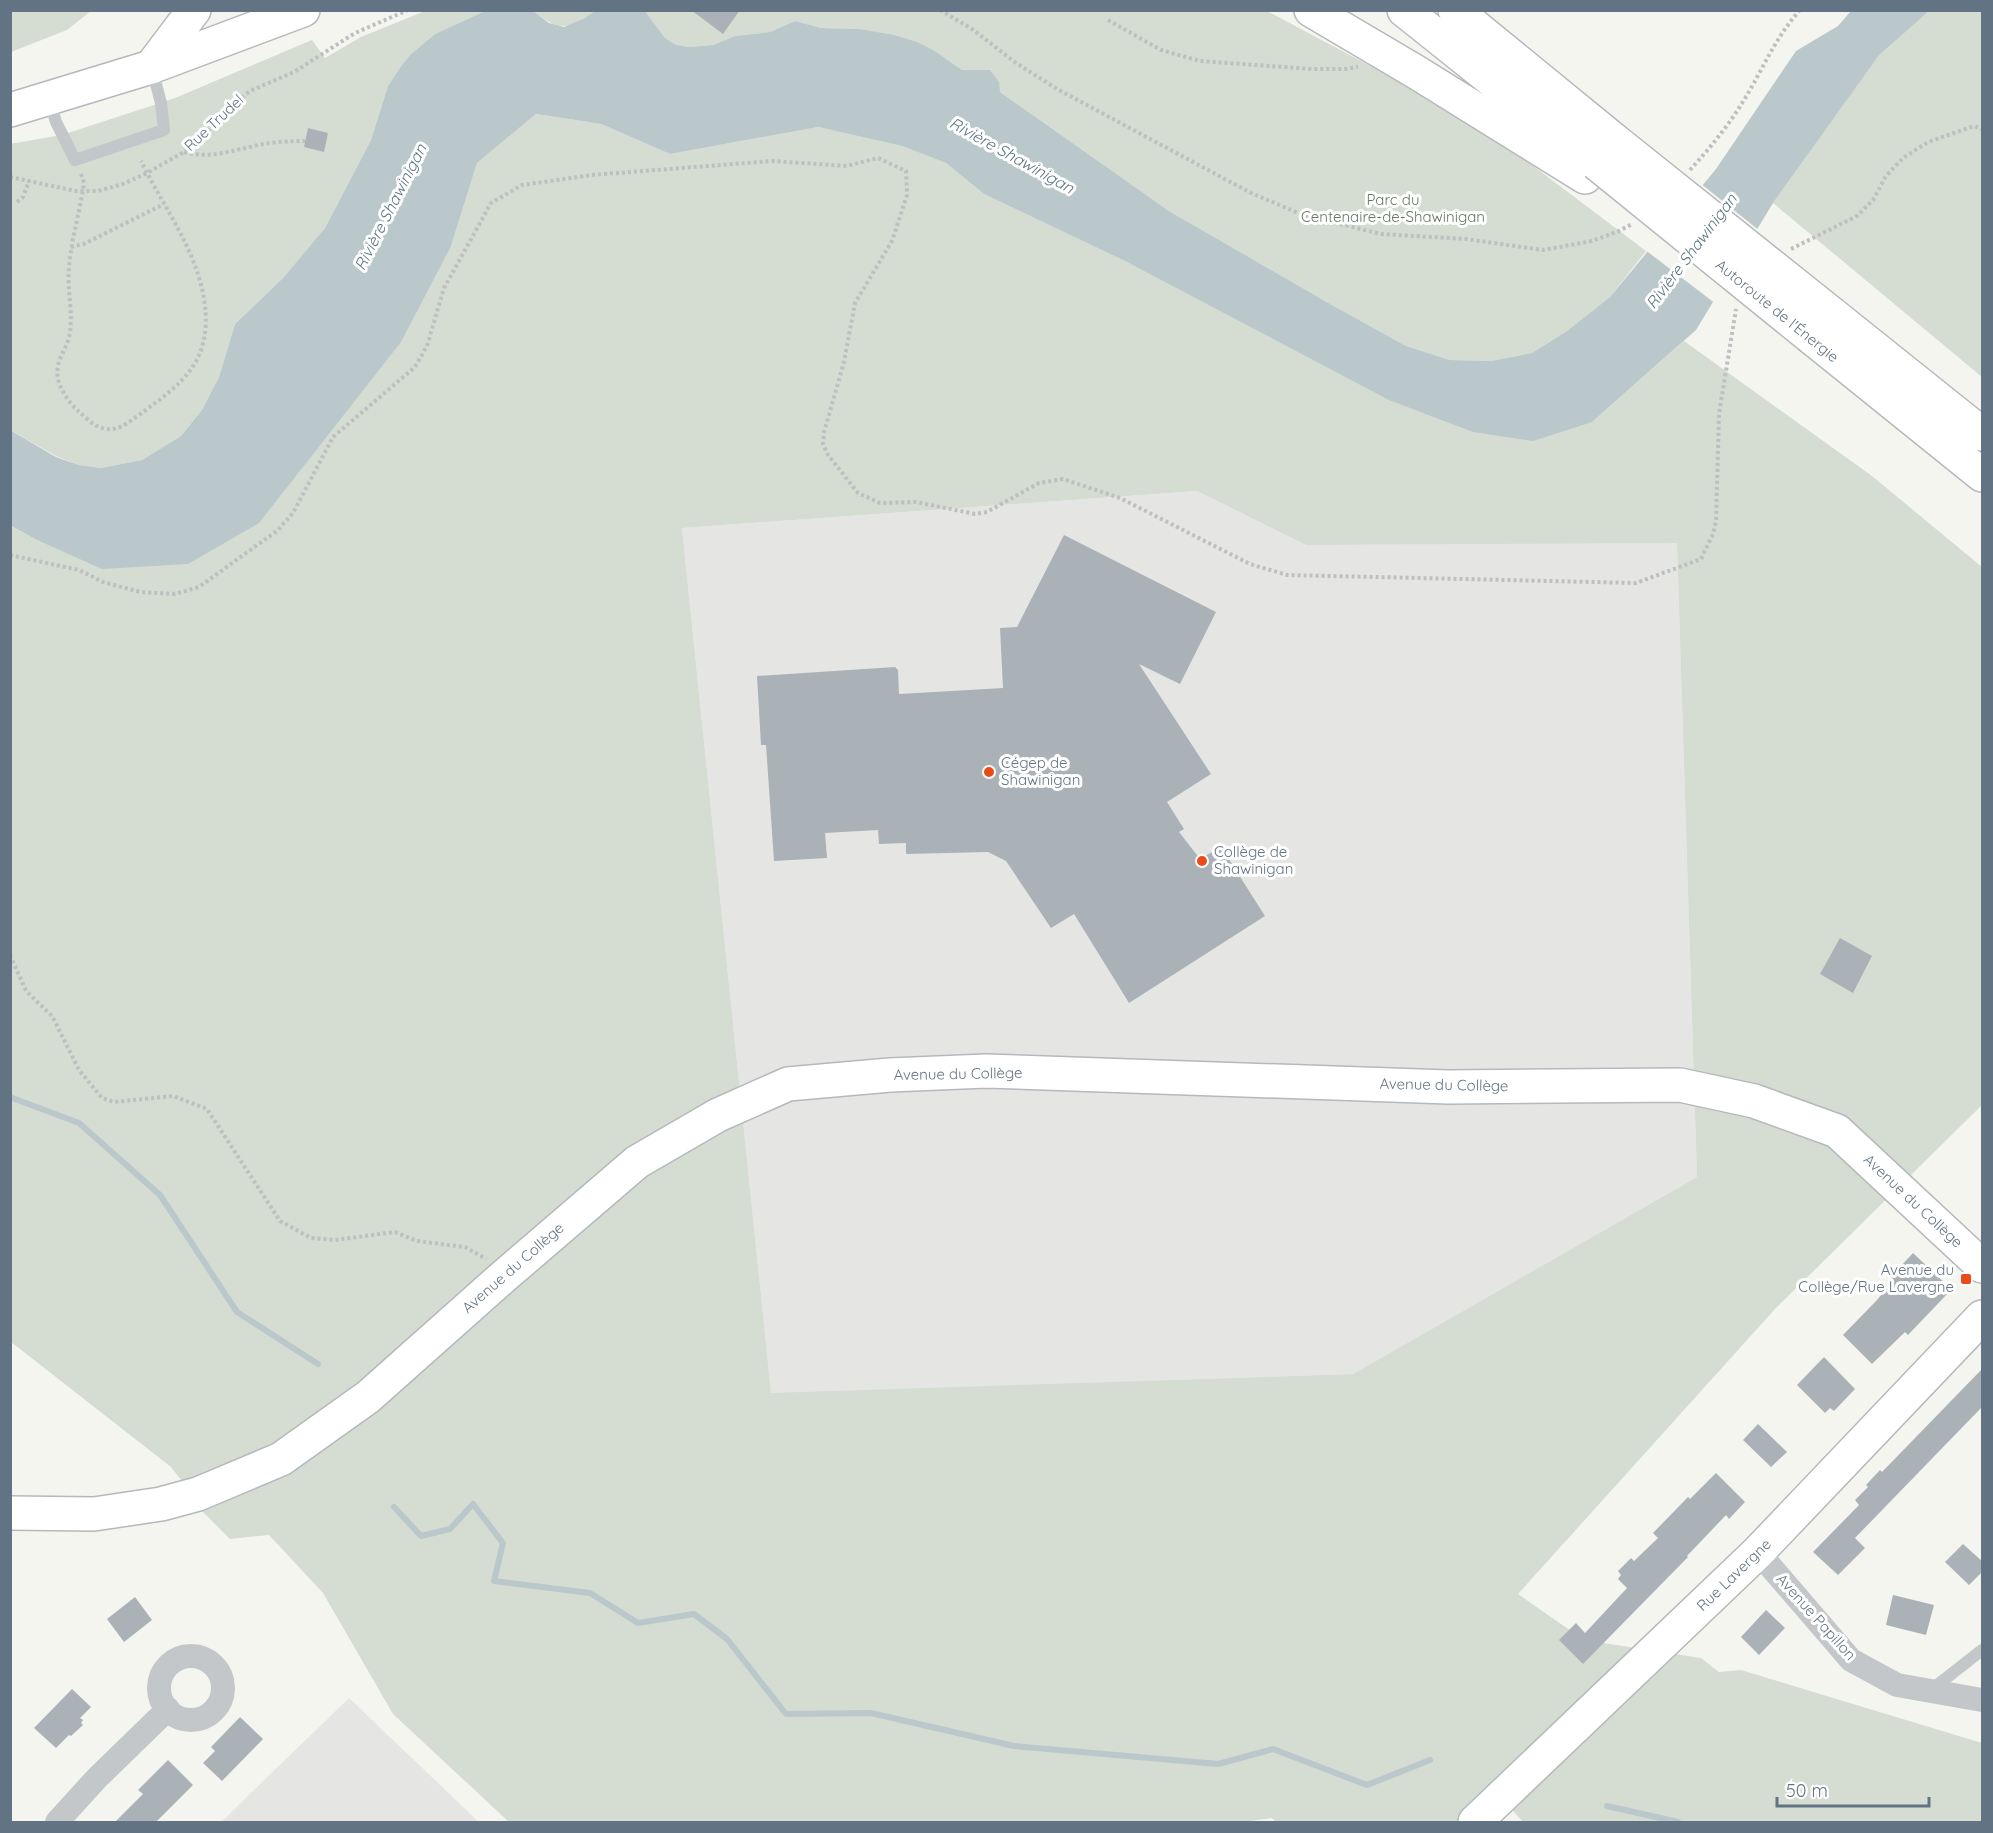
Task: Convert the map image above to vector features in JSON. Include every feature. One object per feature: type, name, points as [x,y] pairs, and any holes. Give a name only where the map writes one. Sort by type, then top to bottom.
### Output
[{"type":"main road","points":[[152,68],[194,10]]},
{"type":"main road","points":[[10,110],[152,68],[303,10]]},
{"type":"main road","points":[[1311,10],[1379,50],[1598,160]]},
{"type":"main road","name":"Autoroute de l'Énergie","points":[[1404,10],[1598,160],[1822,326],[1983,475]]},
{"type":"main road","name":"Autoroute de l'Énergie","points":[[1455,10],[1598,160],[1687,238],[1983,434]]},
{"type":"main road","name":"Avenue du Collège","points":[[10,1514],[94,1514],[161,1504],[198,1494],[281,1459],[368,1397],[502,1277],[637,1162],[718,1115],[788,1084],[890,1075],[986,1071],[1448,1087],[1680,1084],[1754,1101],[1837,1131],[1983,1266]]},
{"type":"main road","name":"Rue Lavergne","points":[[1475,1822],[1758,1552],[1983,1317]]},
{"type":"street","name":"Avenue Papillon","points":[[1758,1552],[1851,1660],[1897,1685],[1983,1700]]},
{"type":"street","points":[[57,1822],[97,1778],[168,1709]]},
{"type":"lane","points":[[49,99],[56,122],[75,160],[164,130],[161,103],[152,68]]},
{"type":"lane","points":[[1930,1691],[1983,1650]]},
{"type":"path","name":"Rue Trudel","points":[[10,177],[83,192],[110,188],[147,173],[183,152],[250,91],[300,69],[355,33],[408,10]]},
{"type":"path","points":[[940,10],[972,29],[1016,63],[1057,89],[1243,189],[1303,215],[1371,232],[1466,239],[1543,250],[1592,241],[1619,231],[1635,221]]},
{"type":"path","points":[[1686,175],[1738,111],[1771,49],[1800,10]]},
{"type":"path","points":[[1108,20],[1161,50],[1185,58],[1217,64],[1346,69],[1362,66],[1379,50]]},
{"type":"path","points":[[1786,252],[1857,216],[1874,200],[1886,176],[1903,158],[1928,142],[1974,126],[1983,129]]},
{"type":"path","points":[[183,152],[198,155],[221,154],[264,144],[305,141]]},
{"type":"path","points":[[10,555],[79,570],[103,582],[140,592],[175,594],[199,587],[278,531],[293,513],[333,437],[416,367],[427,346],[444,288],[491,203],[522,185],[592,175],[772,161],[847,166],[878,158],[906,171],[907,195],[892,241],[855,303],[844,362],[824,432],[823,444],[828,455],[858,493],[880,503],[916,502],[975,514],[987,512],[1039,483],[1063,479],[1120,498],[1250,564],[1287,575],[1636,583],[1701,559],[1713,534],[1716,521],[1719,414],[1738,304]]},
{"type":"path","points":[[84,183],[71,247],[68,278],[70,330],[57,366],[58,379],[68,399],[80,413],[97,426],[114,429],[132,420],[180,384],[196,362],[203,342],[206,315],[201,288],[189,251],[141,161]]},
{"type":"path","points":[[17,202],[23,197],[29,181]]},
{"type":"path","points":[[71,247],[122,228],[164,204]]},
{"type":"path","points":[[10,955],[26,991],[52,1016],[79,1070],[102,1098],[114,1102],[173,1096],[207,1109],[280,1221],[311,1238],[335,1240],[395,1232],[417,1241],[465,1247],[486,1258],[502,1277]]},
{"type":"shaded area","name":"Collège de Shawinigan","points":[[1197,491],[1306,545],[1677,542],[1697,1177],[1353,1374],[771,1394],[682,528]]},
{"type":"shaded area","points":[[349,1698],[479,1822],[221,1822]]},
{"type":"green space","points":[[11,10],[91,11],[67,30],[11,52]]},
{"type":"green space","points":[[425,11],[485,11],[435,34],[410,55],[399,69],[388,86],[371,140],[325,228],[283,278],[235,324],[219,377],[202,410],[181,436],[142,460],[101,468],[79,465],[56,456],[12,431],[10,144],[62,135],[175,98],[312,40],[325,58],[361,37]]},
{"type":"green space","points":[[533,11],[595,11],[578,22],[564,26],[550,22]]},
{"type":"green space","name":"Parc du Centenaire-de-Shawinigan","points":[[645,11],[1267,11],[1449,108],[1492,135],[1646,251],[1610,297],[1567,331],[1532,353],[1491,361],[1450,360],[1406,346],[1169,211],[1000,92],[990,70],[962,70],[935,51],[859,29],[821,28],[795,21],[770,32],[735,36],[713,45],[676,46],[665,38]]},
{"type":"green space","points":[[1929,11],[1982,11],[1982,377],[1773,203],[1879,54]]},
{"type":"green space","points":[[536,114],[601,124],[670,154],[818,127],[902,146],[946,163],[984,194],[1129,263],[1592,422],[1684,341],[1872,476],[1982,567],[1982,1105],[1775,1309],[1518,1594],[1584,1640],[1701,1658],[1719,1672],[1741,1670],[1982,1743],[1982,1822],[1523,1822],[1504,1801],[1483,1822],[1276,1822],[1272,1818],[1243,1822],[509,1822],[393,1714],[323,1593],[269,1535],[230,1539],[188,1497],[182,1481],[171,1467],[11,1342],[10,526],[35,539],[451,246],[477,163]],"holes":[[[1197,491],[1306,545],[1677,543],[1697,1177],[1353,1374],[771,1393],[682,528]]]},
{"type":"water","name":"Rivière Shawinigan","points":[[485,11],[533,11],[549,23],[564,27],[595,11],[645,11],[665,38],[676,45],[689,47],[713,45],[735,36],[770,32],[795,21],[821,28],[859,29],[894,35],[917,42],[935,51],[962,70],[990,70],[999,82],[1000,92],[1169,211],[1332,305],[1406,346],[1450,360],[1491,361],[1532,353],[1567,331],[1610,297],[1716,169],[1796,51],[1838,26],[1851,11],[1929,11],[1879,55],[1773,203],[1696,330],[1592,422],[1533,441],[1473,432],[1389,400],[1129,263],[984,194],[946,163],[902,146],[818,127],[670,154],[601,124],[536,114],[477,163],[451,246],[401,342],[259,523],[188,564],[102,569],[11,526],[10,430],[56,457],[79,465],[101,468],[142,460],[181,436],[202,410],[219,377],[235,324],[283,278],[325,228],[371,140],[388,86],[399,69],[410,55],[435,34]]},
{"type":"pier","points":[[1700,183],[1760,231],[1716,304],[1644,249]]},
{"type":"building","points":[[691,10],[740,10],[723,34]]},
{"type":"building","points":[[308,128],[328,133],[324,152],[304,147]]},
{"type":"building","name":"Cégep de Shawinigan","points":[[1064,535],[1216,612],[1180,684],[1139,664],[1211,774],[1167,802],[1184,829],[1179,832],[1200,859],[1219,848],[1223,850],[1265,916],[1129,1003],[1074,914],[1051,928],[1006,861],[988,852],[906,854],[906,843],[879,844],[878,830],[825,833],[827,858],[774,861],[766,745],[761,745],[757,676],[895,667],[898,670],[899,694],[1003,688],[1000,628],[1017,627]]},
{"type":"building","points":[[1840,938],[1872,956],[1853,993],[1820,974]]},
{"type":"building","points":[[1913,1253],[1949,1287],[1947,1289],[1950,1291],[1908,1335],[1905,1332],[1872,1364],[1843,1335],[1877,1300],[1890,1284],[1887,1281]]},
{"type":"building","points":[[1824,1357],[1855,1389],[1834,1411],[1830,1408],[1825,1413],[1797,1385]]},
{"type":"building","points":[[1983,1368],[1983,1406],[1855,1538],[1865,1548],[1838,1575],[1813,1552],[1859,1505],[1855,1500],[1868,1487],[1866,1485],[1880,1470],[1882,1472]]},
{"type":"building","points":[[1758,1424],[1787,1452],[1771,1467],[1743,1440]]},
{"type":"building","points":[[1716,1473],[1745,1502],[1729,1519],[1726,1515],[1583,1664],[1559,1640],[1576,1623],[1585,1633],[1627,1588],[1618,1579],[1621,1575],[1618,1571],[1631,1558],[1634,1561],[1658,1538],[1653,1533],[1688,1497],[1690,1499]]},
{"type":"building","points":[[1963,1544],[1983,1562],[1983,1571],[1969,1585],[1945,1562]]},
{"type":"building","points":[[1893,1595],[1934,1605],[1926,1635],[1886,1625]]},
{"type":"building","points":[[135,1597],[152,1620],[124,1642],[107,1619]]},
{"type":"building","points":[[1766,1610],[1785,1628],[1759,1655],[1741,1637]]},
{"type":"building","points":[[72,1689],[91,1707],[80,1718],[83,1720],[81,1723],[83,1725],[56,1748],[34,1728]]},
{"type":"building","points":[[240,1717],[263,1739],[222,1781],[203,1763],[215,1751],[211,1747]]},
{"type":"building","points":[[168,1760],[193,1785],[156,1822],[115,1822],[143,1794],[138,1790]]},
{"type":"waterway","points":[[10,1097],[79,1123],[160,1195],[237,1312],[318,1364]]},
{"type":"waterway","points":[[394,1507],[421,1536],[450,1529],[473,1504],[503,1543],[494,1581],[590,1593],[638,1623],[694,1614],[727,1639],[786,1714],[871,1713],[1014,1746],[1218,1764],[1273,1749],[1367,1785],[1430,1760]]},
{"type":"waterway","points":[[1607,1806],[1678,1822]]},
{"type":"place","name":"Cégep de Shawinigan","points":[[989,772]]},
{"type":"place","name":"Collège de Shawinigan","points":[[1202,861]]},
{"type":"place","name":"Avenue du Collège/Rue Lavergne","points":[[1966,1279]]}]
